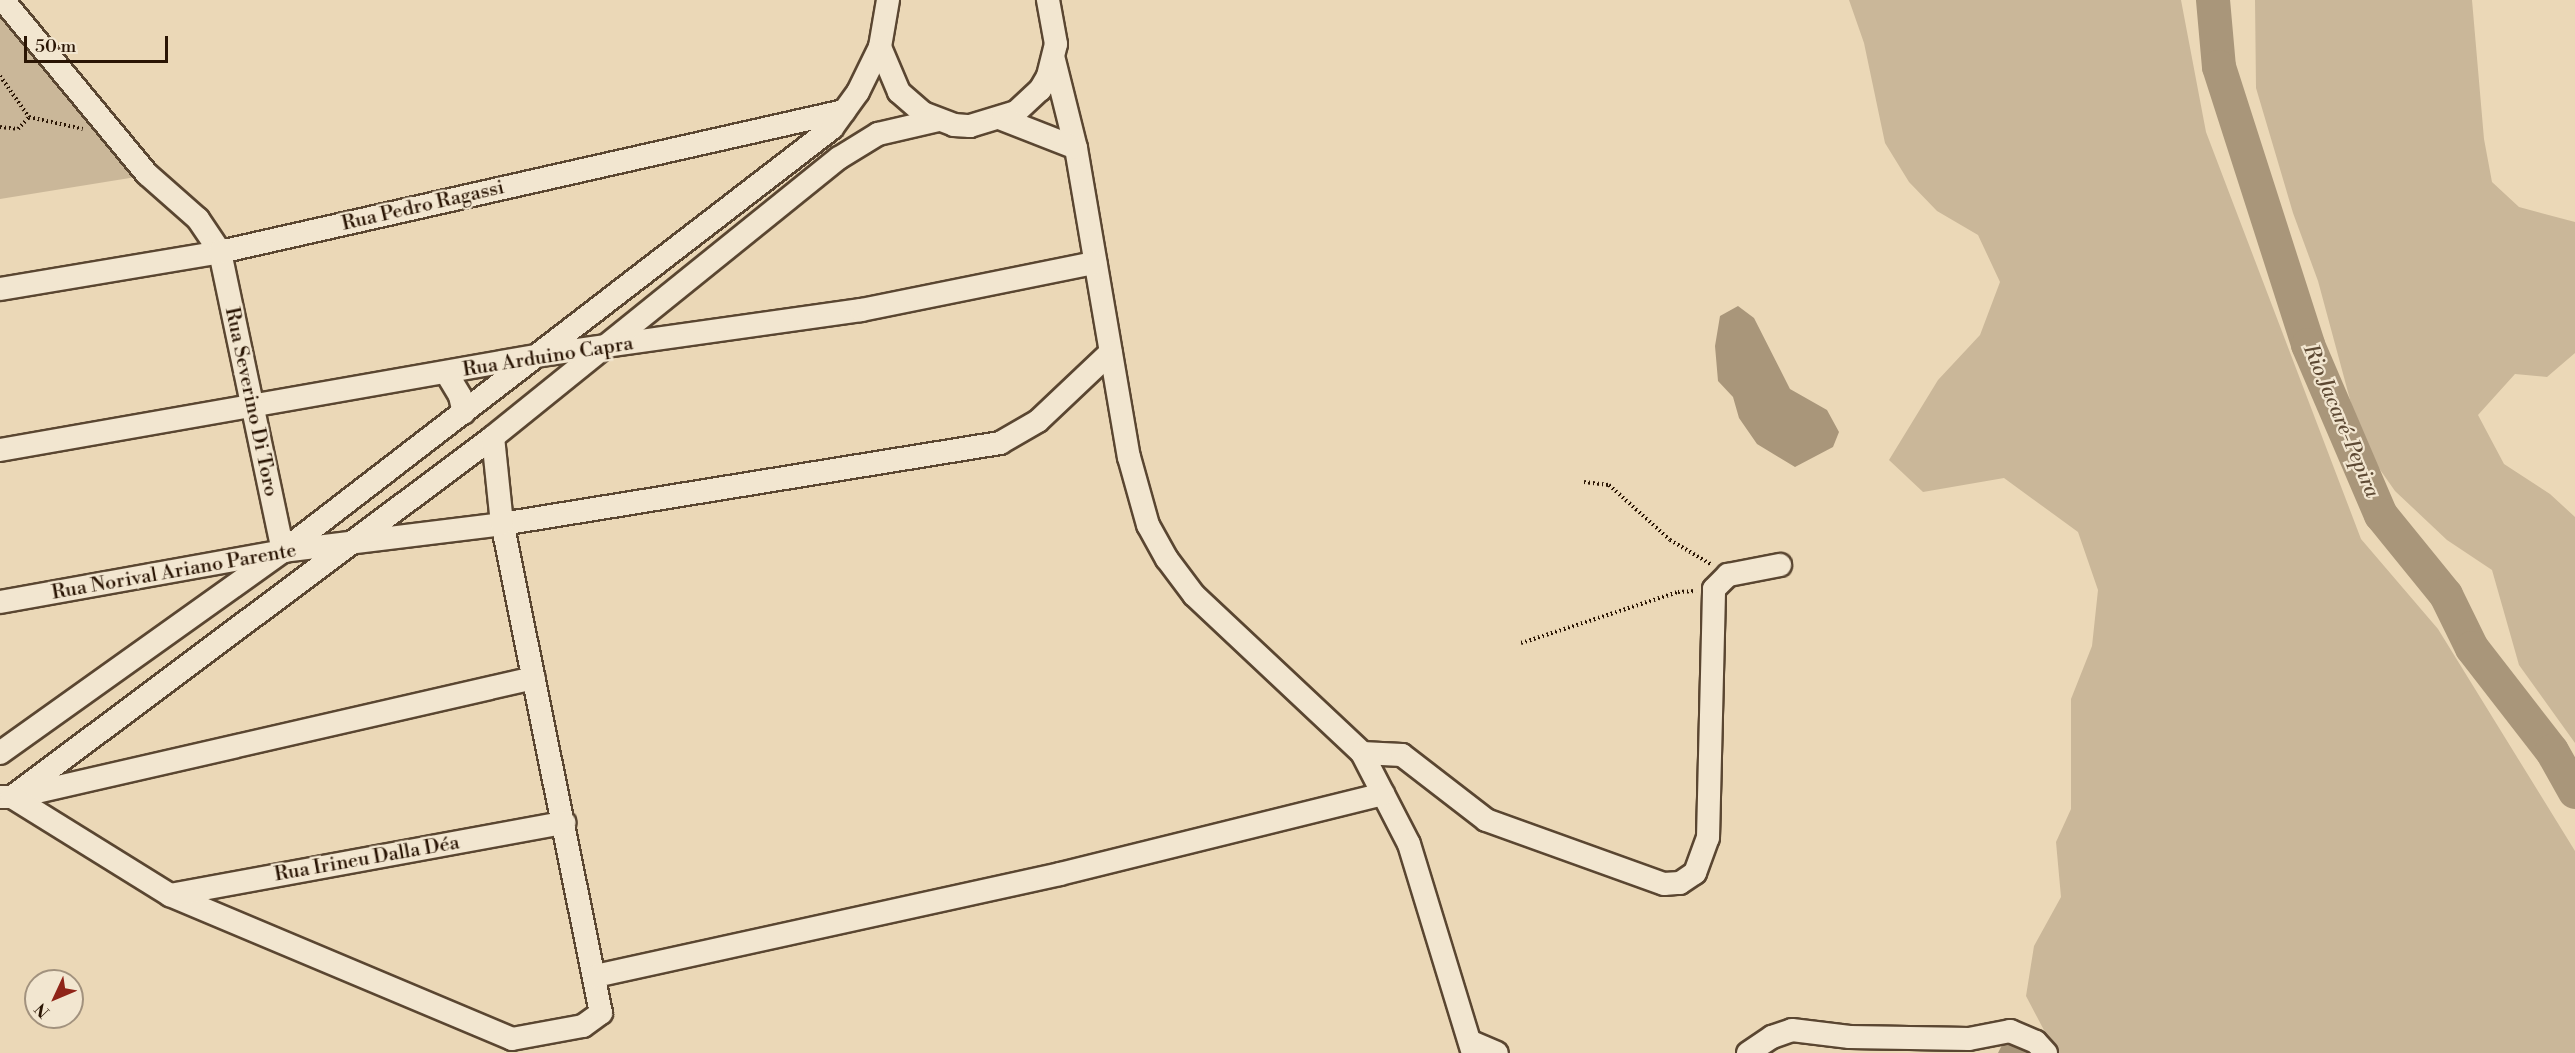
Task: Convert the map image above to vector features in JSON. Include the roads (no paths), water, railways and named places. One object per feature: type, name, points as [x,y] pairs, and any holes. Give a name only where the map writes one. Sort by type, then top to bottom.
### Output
[{"type":"street","points":[[3,0],[147,174],[198,219],[220,252]]},
{"type":"street","points":[[0,753],[283,552],[832,128],[880,47],[888,0]]},
{"type":"street","points":[[880,47],[890,78],[910,104],[938,120],[970,126],[1002,119],[1029,102],[1048,76],[1054,60],[1056,28],[1048,0]]},
{"type":"street","points":[[1054,60],[1076,148],[1129,458],[1148,525],[1167,559],[1194,595],[1362,753],[1411,851],[1472,1048],[1497,1053]]},
{"type":"street","name":"Rua Pedro Ragassi","points":[[0,289],[220,252],[844,111]]},
{"type":"street","points":[[1002,119],[1076,148]]},
{"type":"street","points":[[6,797],[493,437],[839,158],[878,134],[938,120]]},
{"type":"street","name":"Rua Severino Di Toro","points":[[220,252],[250,404],[283,552]]},
{"type":"street","name":"Rua Arduino Capra","points":[[0,450],[250,404],[447,374],[541,355],[861,310],[1095,263]]},
{"type":"street","name":"Rua Norival Ariano Parente","points":[[0,602],[283,552],[502,524],[1000,442],[1038,422],[1111,352]]},
{"type":"street","points":[[447,374],[460,396],[464,413]]},
{"type":"street","points":[[6,797],[170,895],[512,1039],[583,1026],[601,1013],[596,976],[502,524],[493,437]]},
{"type":"street","points":[[1362,753],[1402,755],[1486,820],[1664,884],[1680,883],[1695,873],[1708,838],[1721,582],[1780,565]]},
{"type":"street","points":[[6,797],[534,678]]},
{"type":"street","points":[[596,976],[1060,874],[1383,794]]},
{"type":"street","name":"Rua Irineu Dalla Déa","points":[[170,895],[564,824]]},
{"type":"street","points":[[1748,1053],[1772,1036],[1792,1030],[1850,1037],[1957,1039],[2010,1031],[2036,1042],[2046,1053]]},
{"type":"waterway","name":"Rio Jacaré-Pepira","points":[[2213,0],[2219,67],[2308,345],[2381,515],[2446,595],[2472,648],[2552,751],[2575,792]]}]
